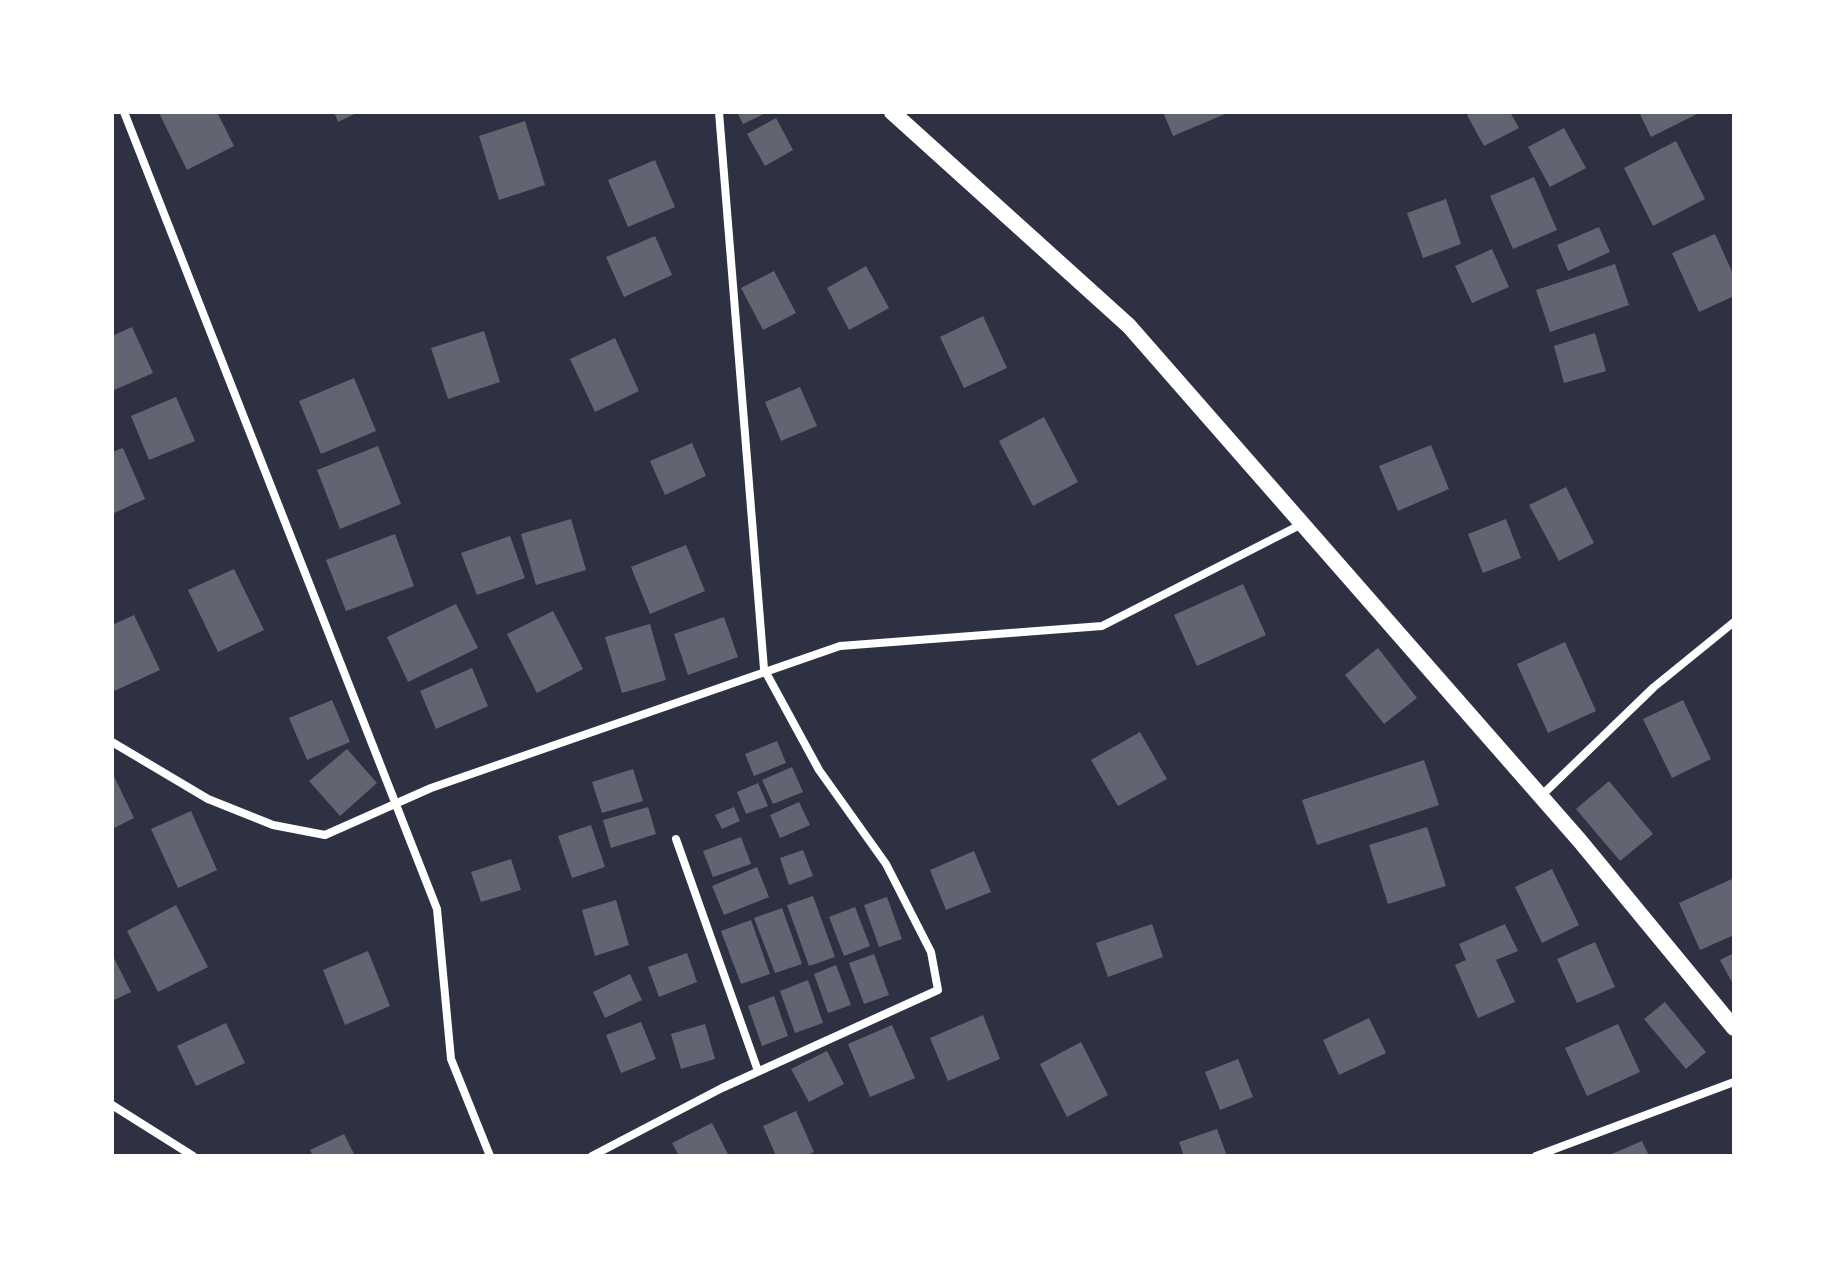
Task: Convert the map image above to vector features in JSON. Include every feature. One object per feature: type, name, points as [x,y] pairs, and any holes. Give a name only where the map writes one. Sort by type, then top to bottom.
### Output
[{"type":"main road","points":[[892,112],[1129,326],[1541,796],[1734,1028]]},
{"type":"street","points":[[124,112],[437,909],[451,1059],[490,1156]]},
{"type":"street","points":[[592,1156],[758,1071],[938,990],[931,952],[886,864],[819,770],[764,669],[719,112]]},
{"type":"street","points":[[112,742],[208,799],[273,825],[325,835],[397,802],[764,669],[840,646],[1102,626],[1302,524]]},
{"type":"street","points":[[1541,796],[1654,687],[1734,622]]},
{"type":"street","points":[[676,839],[758,1071]]},
{"type":"street","points":[[1536,1156],[1734,1082]]},
{"type":"street","points":[[112,1105],[193,1156]]},
{"type":"building","points":[[217,112],[234,146],[187,170],[159,113]]},
{"type":"building","points":[[334,112],[359,112],[338,122]]},
{"type":"building","points":[[737,112],[768,112],[743,124]]},
{"type":"building","points":[[1163,112],[1230,112],[1173,136]]},
{"type":"building","points":[[1472,112],[1510,112],[1519,128],[1484,146],[1467,115]]},
{"type":"building","points":[[1639,112],[1701,112],[1651,137]]},
{"type":"building","points":[[776,118],[793,150],[765,166],[747,134]]},
{"type":"building","points":[[525,121],[545,185],[499,200],[479,136]]},
{"type":"building","points":[[1564,128],[1586,168],[1550,187],[1528,147]]},
{"type":"building","points":[[1676,141],[1705,199],[1653,226],[1624,168]]},
{"type":"building","points":[[655,160],[675,207],[628,227],[608,180]]},
{"type":"building","points":[[1534,177],[1557,230],[1513,249],[1490,196]]},
{"type":"building","points":[[1446,199],[1461,244],[1423,258],[1407,213]]},
{"type":"building","points":[[1599,227],[1610,252],[1568,271],[1557,245]]},
{"type":"building","points":[[1715,234],[1734,276],[1734,296],[1699,312],[1672,253]]},
{"type":"building","points":[[655,236],[672,275],[624,297],[606,257]]},
{"type":"building","points":[[1492,249],[1509,287],[1472,303],[1455,266]]},
{"type":"building","points":[[1615,264],[1629,305],[1550,332],[1536,290]]},
{"type":"building","points":[[866,266],[889,308],[849,330],[827,288]]},
{"type":"building","points":[[774,271],[796,313],[763,330],[741,288]]},
{"type":"building","points":[[983,316],[1007,368],[964,388],[940,337]]},
{"type":"building","points":[[132,327],[153,373],[112,391],[112,336]]},
{"type":"building","points":[[484,331],[500,382],[448,399],[431,348]]},
{"type":"building","points":[[1595,333],[1606,371],[1564,383],[1554,346]]},
{"type":"building","points":[[615,338],[639,391],[595,412],[570,359]]},
{"type":"building","points":[[354,378],[376,431],[321,454],[299,401]]},
{"type":"building","points":[[800,387],[817,426],[781,441],[765,402]]},
{"type":"building","points":[[176,397],[195,441],[149,460],[131,416]]},
{"type":"building","points":[[1044,417],[1078,482],[1033,506],[999,441]]},
{"type":"building","points":[[692,443],[706,476],[665,495],[650,461]]},
{"type":"building","points":[[1431,445],[1449,489],[1398,511],[1379,466]]},
{"type":"building","points":[[378,446],[401,504],[340,529],[317,470]]},
{"type":"building","points":[[123,448],[145,499],[112,514],[112,452]]},
{"type":"building","points":[[1566,487],[1594,543],[1559,561],[1529,505]]},
{"type":"building","points":[[571,519],[586,570],[536,585],[521,534]]},
{"type":"building","points":[[1506,519],[1521,558],[1483,573],[1468,534]]},
{"type":"building","points":[[395,534],[414,586],[346,611],[326,560]]},
{"type":"building","points":[[510,536],[525,578],[477,595],[461,553]]},
{"type":"building","points":[[686,545],[705,591],[650,614],[631,567]]},
{"type":"building","points":[[234,569],[264,630],[218,652],[188,590]]},
{"type":"building","points":[[1243,584],[1266,635],[1197,666],[1174,615]]},
{"type":"building","points":[[456,604],[478,648],[408,682],[387,637]]},
{"type":"building","points":[[553,611],[583,669],[537,693],[507,634]]},
{"type":"building","points":[[134,615],[160,670],[112,692],[112,625]]},
{"type":"building","points":[[724,617],[738,657],[688,675],[674,634]]},
{"type":"building","points":[[650,624],[666,680],[622,693],[605,637]]},
{"type":"building","points":[[1565,642],[1596,711],[1548,733],[1517,664]]},
{"type":"building","points":[[1378,648],[1417,698],[1384,724],[1345,675]]},
{"type":"building","points":[[472,668],[488,706],[436,729],[420,691]]},
{"type":"building","points":[[332,700],[350,742],[307,760],[289,718]]},
{"type":"building","points":[[1683,700],[1711,759],[1672,778],[1643,719]]},
{"type":"building","points":[[1140,732],[1167,779],[1118,806],[1091,760]]},
{"type":"building","points":[[777,741],[786,763],[754,776],[745,754]]},
{"type":"building","points":[[347,749],[377,783],[340,816],[309,781]]},
{"type":"building","points":[[1424,760],[1439,805],[1317,845],[1302,800]]},
{"type":"building","points":[[792,767],[803,792],[773,804],[762,780]]},
{"type":"building","points":[[633,769],[643,801],[602,813],[592,782]]},
{"type":"building","points":[[112,772],[134,818],[112,829]]},
{"type":"building","points":[[1609,781],[1653,834],[1620,861],[1576,809]]},
{"type":"building","points":[[758,783],[768,806],[746,814],[737,792]]},
{"type":"building","points":[[799,802],[810,825],[780,838],[770,815]]},
{"type":"building","points":[[648,807],[656,834],[611,848],[603,820]]},
{"type":"building","points":[[734,807],[740,821],[722,829],[715,815]]},
{"type":"building","points":[[191,811],[217,870],[178,888],[151,829]]},
{"type":"building","points":[[591,825],[605,867],[572,878],[558,836]]},
{"type":"building","points":[[1427,827],[1446,886],[1388,904],[1369,845]]},
{"type":"building","points":[[741,837],[751,864],[713,877],[703,851]]},
{"type":"building","points":[[803,850],[813,876],[789,885],[780,858]]},
{"type":"building","points":[[974,851],[991,892],[946,910],[930,870]]},
{"type":"building","points":[[511,859],[521,890],[481,902],[471,872]]},
{"type":"building","points":[[757,867],[769,897],[724,915],[712,886]]},
{"type":"building","points":[[1552,869],[1579,925],[1542,943],[1515,887]]},
{"type":"building","points":[[1734,878],[1734,935],[1700,950],[1679,903]]},
{"type":"building","points":[[813,896],[835,957],[809,966],[787,905]]},
{"type":"building","points":[[887,897],[902,939],[879,947],[864,905]]},
{"type":"building","points":[[616,900],[629,945],[595,956],[582,910]]},
{"type":"building","points":[[176,905],[208,967],[158,992],[127,931]]},
{"type":"building","points":[[855,907],[870,946],[844,956],[829,917]]},
{"type":"building","points":[[782,908],[802,964],[775,973],[754,918]]},
{"type":"building","points":[[751,920],[770,974],[741,984],[721,931]]},
{"type":"building","points":[[1152,924],[1163,957],[1108,977],[1096,943]]},
{"type":"building","points":[[1505,924],[1518,951],[1496,960],[1515,1002],[1478,1018],[1455,965],[1466,960],[1459,944]]},
{"type":"building","points":[[1595,942],[1615,987],[1577,1003],[1557,959]]},
{"type":"building","points":[[368,951],[390,1006],[345,1025],[323,970]]},
{"type":"building","points":[[687,953],[697,982],[659,997],[648,967]]},
{"type":"building","points":[[1734,953],[1734,986],[1720,960]]},
{"type":"building","points":[[112,954],[131,992],[112,1001]]},
{"type":"building","points":[[874,954],[889,995],[864,1004],[849,963]]},
{"type":"building","points":[[836,965],[851,1005],[828,1013],[814,974]]},
{"type":"building","points":[[630,974],[642,1000],[605,1018],[593,992]]},
{"type":"building","points":[[808,980],[823,1023],[795,1033],[780,991]]},
{"type":"building","points":[[774,996],[788,1036],[762,1046],[748,1006]]},
{"type":"building","points":[[1665,1002],[1706,1052],[1686,1069],[1644,1019]]},
{"type":"building","points":[[983,1015],[1000,1059],[948,1081],[930,1038]]},
{"type":"building","points":[[1369,1018],[1386,1053],[1339,1075],[1323,1040]]},
{"type":"building","points":[[641,1022],[656,1059],[621,1073],[606,1035]]},
{"type":"building","points":[[226,1023],[245,1063],[196,1086],[177,1046]]},
{"type":"building","points":[[705,1024],[715,1059],[681,1069],[671,1034]]},
{"type":"building","points":[[1618,1024],[1640,1072],[1587,1096],[1565,1048]]},
{"type":"building","points":[[892,1025],[915,1078],[870,1097],[848,1044]]},
{"type":"building","points":[[1081,1042],[1108,1095],[1067,1117],[1040,1064]]},
{"type":"building","points":[[827,1051],[844,1084],[809,1102],[791,1069]]},
{"type":"building","points":[[1238,1059],[1253,1097],[1220,1110],[1205,1072]]},
{"type":"building","points":[[796,1111],[814,1152],[805,1156],[776,1156],[763,1126]]},
{"type":"building","points":[[712,1123],[729,1156],[679,1156],[672,1143]]},
{"type":"building","points":[[1217,1129],[1227,1156],[1184,1156],[1179,1142]]},
{"type":"building","points":[[344,1134],[355,1156],[313,1156],[310,1150]]},
{"type":"building","points":[[1642,1141],[1649,1156],[1607,1156]]}]
